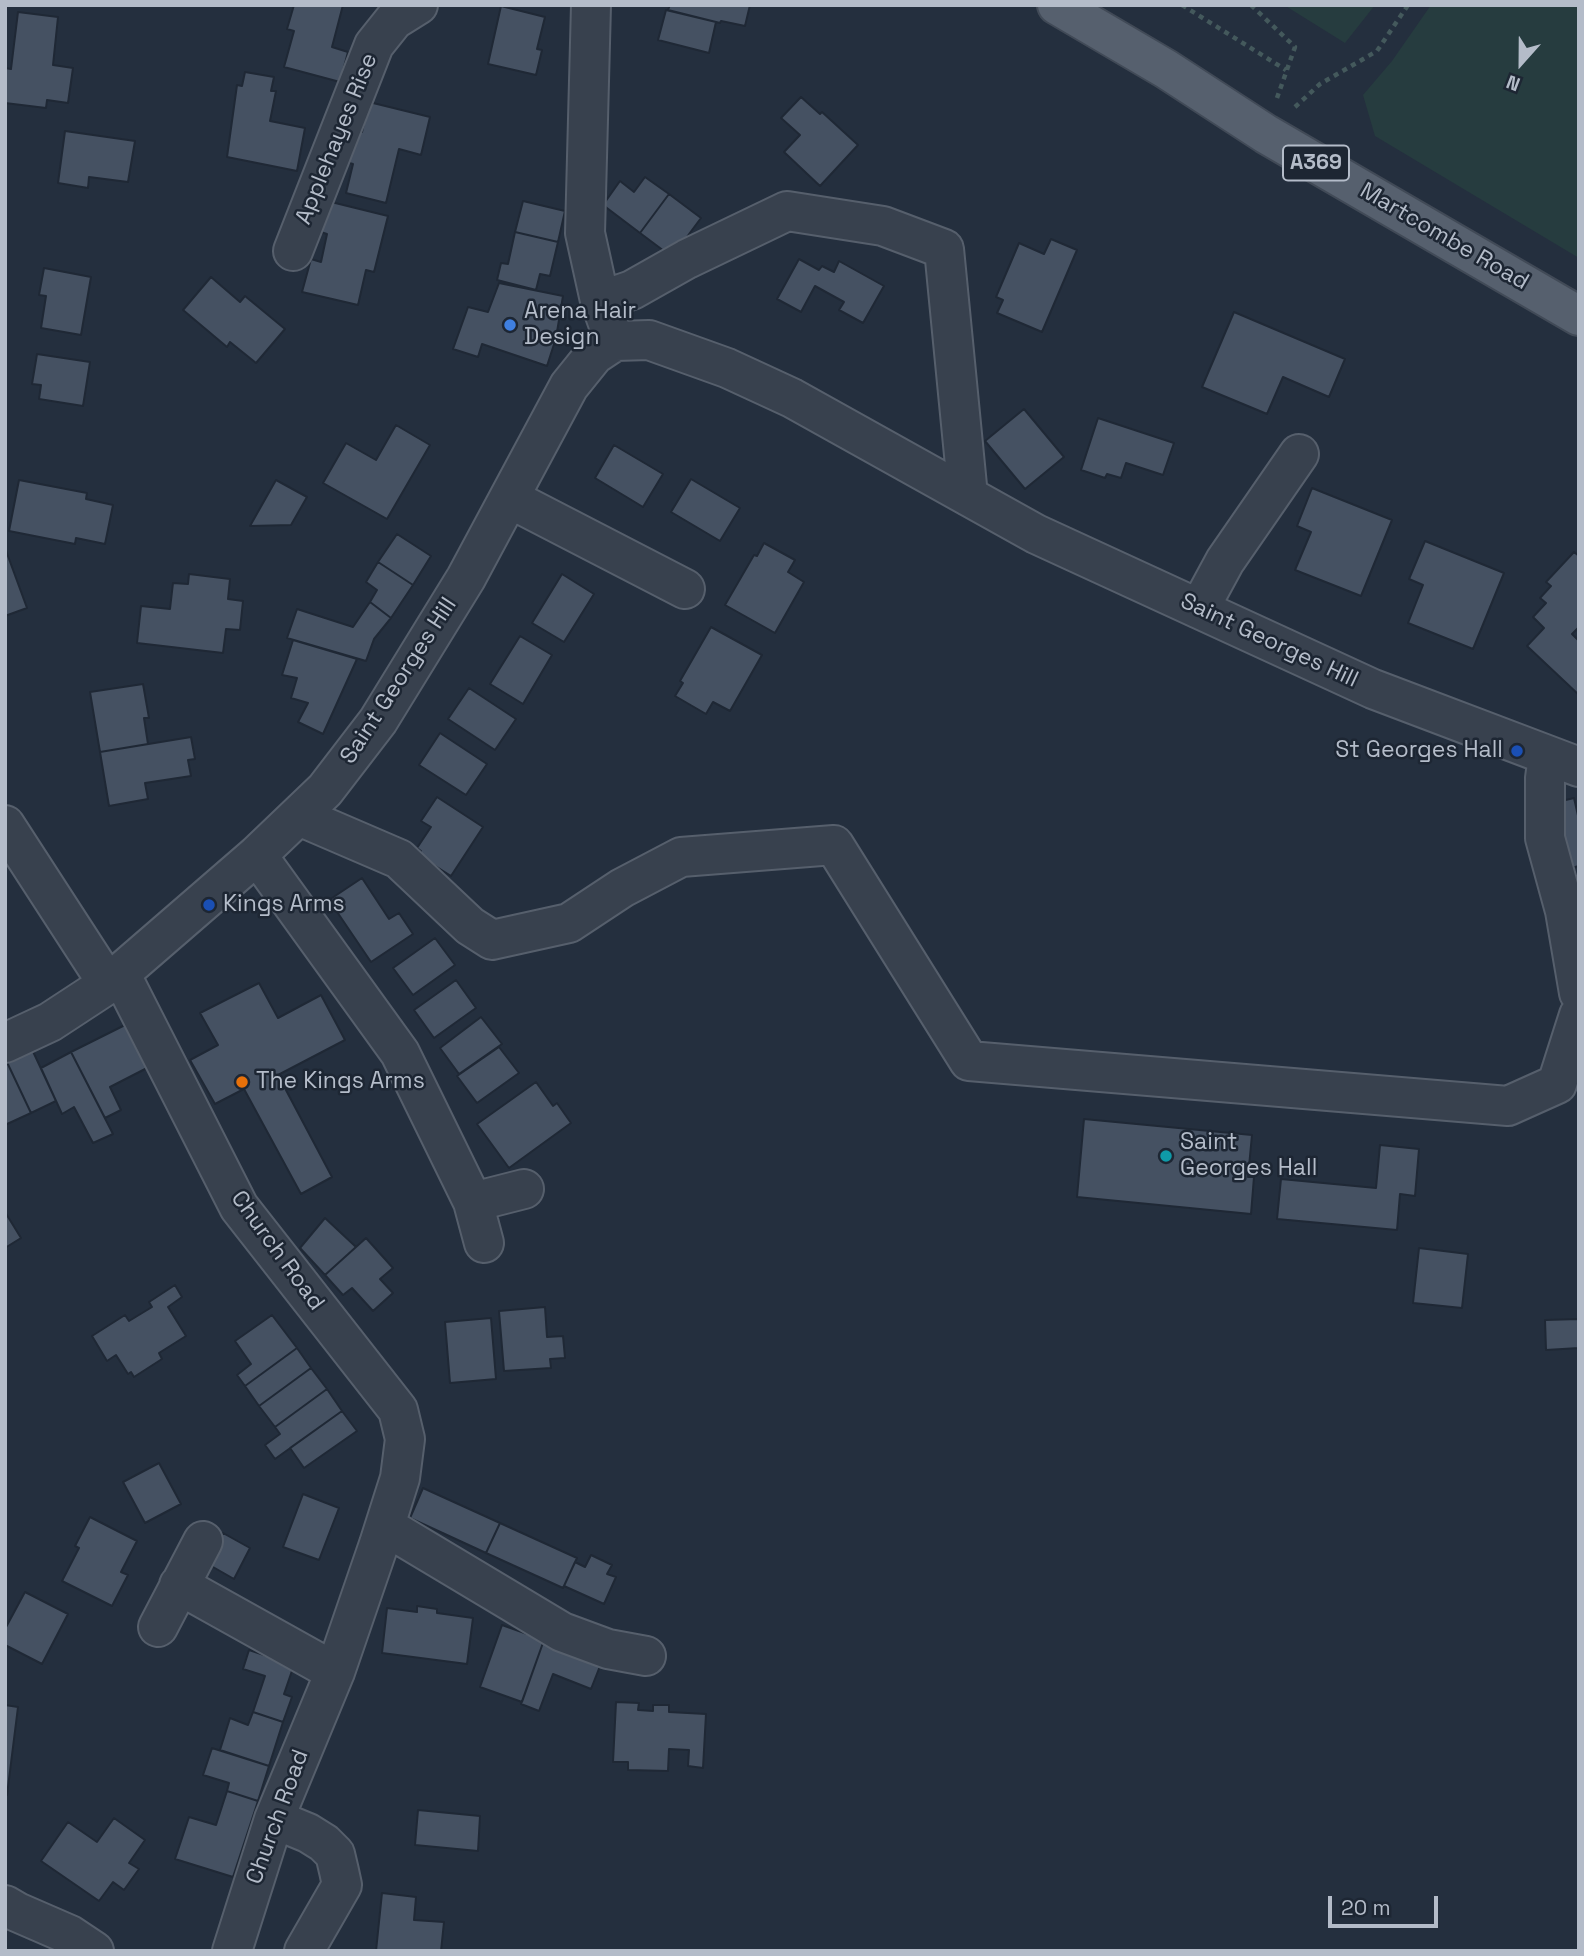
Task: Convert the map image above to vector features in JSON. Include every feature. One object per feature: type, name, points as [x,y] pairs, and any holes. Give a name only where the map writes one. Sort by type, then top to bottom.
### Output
[{"type":"main road","name":"Martcombe Road","points":[[1057,5],[1166,69],[1266,134],[1579,316]]},
{"type":"street","name":"Applehayes Rise","points":[[293,251],[374,45],[394,20],[418,5]]},
{"type":"street","points":[[592,5],[585,233],[600,302],[615,341]]},
{"type":"street","points":[[600,302],[632,290],[687,259],[787,211],[883,226],[944,249],[968,496]]},
{"type":"street","name":"Saint Georges Hill","points":[[5,1043],[50,1022],[114,978],[257,855],[326,790],[378,722],[467,578],[569,386],[594,355],[615,341],[649,340],[727,368],[792,398],[1036,534],[1373,689],[1563,761]]},
{"type":"street","points":[[1199,609],[1226,561],[1299,454]]},
{"type":"street","points":[[509,498],[664,592]]},
{"type":"street","points":[[1563,761],[1545,778],[1545,838],[1565,911],[1579,993]]},
{"type":"street","points":[[299,816],[399,859],[470,926],[492,940],[569,923],[622,888],[681,857],[834,845],[969,1061],[1508,1106],[1557,1084],[1579,1015]]},
{"type":"street","name":"Church Road","points":[[5,825],[114,978],[239,1207],[398,1410],[405,1438],[400,1478],[385,1526],[335,1672],[274,1819],[232,1951]]},
{"type":"street","points":[[257,855],[400,1053],[473,1202],[484,1243]]},
{"type":"street","points":[[473,1202],[524,1189]]},
{"type":"street","points":[[385,1526],[562,1632],[608,1649],[646,1656]]},
{"type":"street","points":[[158,1627],[203,1541]]},
{"type":"street","points":[[179,1585],[335,1672]]},
{"type":"street","points":[[274,1819],[324,1843],[335,1854],[339,1871],[342,1885],[304,1951]]},
{"type":"street","points":[[5,1905],[70,1935],[94,1951]]},
{"type":"path","points":[[1182,5],[1286,70]]},
{"type":"path","points":[[1251,5],[1295,47],[1266,134]]},
{"type":"path","points":[[1266,134],[1320,84],[1377,51],[1408,5]]},
{"type":"green space","points":[[1284,5],[1375,5],[1345,43]]},
{"type":"green space","points":[[1431,5],[1579,5],[1579,258],[1375,136],[1363,95],[1392,61]]},
{"type":"building","points":[[294,5],[343,5],[332,47],[348,52],[340,82],[284,67],[294,31],[287,29]]},
{"type":"building","points":[[670,5],[750,5],[745,26],[721,21],[720,23],[668,10]]},
{"type":"building","points":[[501,6],[545,17],[537,49],[542,50],[536,75],[488,64]]},
{"type":"building","points":[[666,10],[716,22],[709,53],[658,40]]},
{"type":"building","points":[[18,12],[58,17],[53,65],[73,68],[68,103],[47,100],[46,108],[5,103],[5,68],[11,69]]},
{"type":"building","points":[[245,72],[274,77],[271,91],[276,91],[270,121],[305,128],[297,171],[227,157],[237,85],[242,86]]},
{"type":"building","points":[[801,97],[858,145],[820,186],[784,152],[800,135],[781,118]]},
{"type":"building","points":[[369,102],[430,117],[421,155],[399,149],[386,203],[346,193],[353,164],[342,161],[350,130],[362,132]]},
{"type":"building","points":[[65,131],[135,141],[128,182],[89,177],[88,188],[58,183]]},
{"type":"building","points":[[645,177],[669,194],[640,233],[603,205],[620,181],[634,192]]},
{"type":"building","points":[[669,194],[701,218],[672,257],[640,233]]},
{"type":"building","points":[[319,199],[388,216],[374,272],[366,270],[358,305],[302,292],[311,259],[321,262],[327,234],[311,229]]},
{"type":"building","points":[[523,201],[565,211],[558,242],[515,232]]},
{"type":"building","points":[[515,232],[558,242],[550,276],[540,274],[536,290],[497,280],[501,263],[508,264]]},
{"type":"building","points":[[1051,239],[1077,250],[1042,332],[997,313],[1003,300],[996,297],[1019,243],[1044,254]]},
{"type":"building","points":[[799,259],[819,270],[822,266],[834,272],[839,261],[884,286],[863,323],[839,310],[844,302],[815,286],[801,312],[777,299]]},
{"type":"building","points":[[44,268],[91,277],[81,335],[41,328],[46,296],[39,295]]},
{"type":"building","points":[[211,277],[240,302],[245,296],[285,329],[256,363],[230,342],[227,347],[183,310]]},
{"type":"building","name":"Arena Hair Design","points":[[499,283],[563,296],[556,338],[547,366],[482,344],[478,357],[453,349],[468,307],[488,312]]},
{"type":"building","points":[[1234,312],[1345,359],[1329,397],[1283,377],[1267,414],[1202,387]]},
{"type":"building","points":[[37,354],[90,362],[83,406],[39,399],[41,385],[32,384]]},
{"type":"building","points":[[1024,409],[1064,457],[1025,489],[985,441]]},
{"type":"building","points":[[1098,418],[1174,443],[1163,475],[1126,463],[1121,478],[1107,474],[1105,478],[1081,470]]},
{"type":"building","points":[[396,425],[430,445],[387,519],[323,483],[346,443],[376,460]]},
{"type":"building","points":[[614,445],[663,474],[643,507],[595,478]]},
{"type":"building","points":[[691,479],[740,508],[720,541],[671,512]]},
{"type":"building","points":[[19,480],[87,493],[86,499],[113,505],[105,544],[76,538],[75,544],[9,531]]},
{"type":"building","points":[[276,480],[307,497],[291,525],[250,526]]},
{"type":"building","points":[[1312,488],[1392,520],[1361,596],[1295,570],[1311,532],[1297,526]]},
{"type":"building","points":[[397,534],[431,556],[413,585],[378,562]]},
{"type":"building","points":[[1425,541],[1504,573],[1473,649],[1408,623],[1423,585],[1409,579]]},
{"type":"building","points":[[764,543],[795,560],[788,572],[804,582],[775,633],[725,605]]},
{"type":"building","points":[[5,548],[27,608],[5,616]]},
{"type":"building","points":[[1574,552],[1579,556],[1579,627],[1572,634],[1579,641],[1579,695],[1527,646],[1544,628],[1533,617],[1546,603],[1540,598],[1551,586],[1546,582]]},
{"type":"building","points":[[378,562],[413,585],[391,618],[370,602],[377,590],[366,582]]},
{"type":"building","points":[[189,574],[230,579],[228,599],[243,601],[240,630],[226,629],[223,653],[137,643],[141,606],[170,609],[173,583],[188,584]]},
{"type":"building","points":[[562,574],[594,594],[564,642],[532,623]]},
{"type":"building","points":[[370,602],[391,618],[374,639],[366,661],[287,638],[297,609],[353,627]]},
{"type":"building","points":[[711,627],[762,655],[730,711],[713,702],[706,714],[675,696],[683,683],[680,681]]},
{"type":"building","points":[[520,636],[552,655],[523,704],[490,684]]},
{"type":"building","points":[[293,640],[357,659],[323,734],[298,722],[308,703],[291,698],[297,678],[282,675]]},
{"type":"building","points":[[143,684],[149,718],[144,718],[148,744],[100,752],[90,692]]},
{"type":"building","points":[[469,688],[516,719],[495,750],[448,719]]},
{"type":"building","points":[[440,733],[487,764],[466,795],[419,765]]},
{"type":"building","points":[[191,737],[195,759],[188,760],[191,776],[145,783],[148,799],[109,806],[100,752]]},
{"type":"building","points":[[437,797],[483,827],[451,876],[418,855],[421,851],[417,848],[431,827],[421,821]]},
{"type":"building","points":[[1574,798],[1579,820],[1579,866],[1563,870],[1549,804]]},
{"type":"building","points":[[362,878],[389,919],[399,913],[413,934],[371,962],[329,900]]},
{"type":"building","points":[[435,938],[455,965],[413,995],[393,968]]},
{"type":"building","points":[[456,980],[476,1008],[434,1038],[414,1010]]},
{"type":"building","name":"The Kings Arms","points":[[259,983],[278,1018],[321,995],[345,1040],[278,1075],[332,1177],[301,1194],[244,1089],[215,1104],[190,1060],[218,1045],[200,1013]]},
{"type":"building","points":[[481,1017],[502,1044],[459,1074],[440,1048]]},
{"type":"building","points":[[125,1025],[147,1068],[110,1087],[121,1110],[105,1118],[71,1052]]},
{"type":"building","points":[[30,1045],[56,1101],[31,1113],[5,1058]]},
{"type":"building","points":[[499,1047],[519,1073],[477,1103],[457,1076]]},
{"type":"building","points":[[71,1052],[113,1134],[93,1143],[74,1107],[62,1114],[41,1068]]},
{"type":"building","points":[[5,1058],[31,1113],[5,1125]]},
{"type":"building","points":[[536,1082],[553,1106],[557,1103],[571,1123],[509,1168],[477,1124]]},
{"type":"building","name":"Saint Georges Hall","points":[[1084,1119],[1252,1135],[1248,1177],[1254,1177],[1251,1214],[1077,1197]]},
{"type":"building","points":[[1380,1145],[1419,1149],[1415,1196],[1400,1194],[1397,1230],[1277,1219],[1281,1179],[1376,1188]]},
{"type":"building","points":[[5,1212],[21,1238],[5,1248]]},
{"type":"building","points":[[325,1218],[356,1247],[325,1275],[300,1248]]},
{"type":"building","points":[[366,1238],[393,1268],[380,1279],[393,1293],[373,1311],[352,1288],[343,1295],[325,1275]]},
{"type":"building","points":[[1419,1248],[1468,1254],[1462,1308],[1413,1303]]},
{"type":"building","points":[[175,1285],[182,1297],[168,1307],[186,1336],[159,1353],[162,1359],[134,1377],[131,1372],[128,1374],[116,1355],[107,1361],[92,1336],[125,1315],[129,1321],[152,1307],[149,1302]]},
{"type":"building","points":[[545,1307],[547,1337],[563,1336],[565,1358],[550,1359],[551,1368],[504,1371],[499,1311]]},
{"type":"building","points":[[272,1315],[297,1348],[245,1386],[237,1375],[251,1364],[235,1341]]},
{"type":"building","points":[[491,1318],[496,1379],[450,1383],[445,1322]]},
{"type":"building","points":[[1579,1319],[1579,1348],[1546,1350],[1545,1320]]},
{"type":"building","points":[[297,1348],[311,1368],[259,1406],[245,1386]]},
{"type":"building","points":[[311,1368],[327,1389],[275,1427],[259,1406]]},
{"type":"building","points":[[327,1389],[342,1411],[275,1459],[265,1445],[280,1434],[275,1427]]},
{"type":"building","points":[[342,1411],[357,1431],[304,1468],[290,1448]]},
{"type":"building","points":[[159,1463],[181,1504],[145,1523],[123,1482]]},
{"type":"building","points":[[423,1488],[500,1523],[486,1553],[410,1518]]},
{"type":"building","points":[[303,1494],[339,1508],[319,1560],[283,1547]]},
{"type":"building","points":[[90,1517],[137,1541],[121,1572],[128,1575],[112,1606],[62,1581],[79,1548],[75,1546]]},
{"type":"building","points":[[500,1523],[577,1558],[563,1588],[486,1553]]},
{"type":"building","points":[[223,1533],[250,1548],[234,1579],[206,1563]]},
{"type":"building","points":[[591,1555],[612,1565],[607,1574],[616,1577],[604,1604],[564,1586],[575,1562],[585,1567]]},
{"type":"building","points":[[25,1592],[68,1614],[42,1664],[5,1645],[5,1629]]},
{"type":"building","points":[[417,1606],[437,1609],[437,1613],[473,1618],[467,1664],[382,1653],[387,1608],[417,1612]]},
{"type":"building","points":[[502,1625],[544,1640],[522,1702],[480,1687]]},
{"type":"building","points":[[544,1640],[602,1661],[591,1689],[553,1674],[539,1711],[521,1704]]},
{"type":"building","points":[[249,1650],[294,1665],[284,1694],[292,1697],[283,1722],[253,1712],[265,1676],[243,1669]]},
{"type":"building","points":[[616,1702],[639,1703],[638,1710],[653,1711],[653,1705],[669,1705],[669,1712],[706,1714],[703,1768],[688,1766],[689,1750],[669,1749],[668,1771],[628,1770],[628,1762],[613,1762]]},
{"type":"building","points":[[5,1705],[18,1707],[7,1795],[5,1795]]},
{"type":"building","points":[[253,1712],[283,1722],[269,1766],[220,1750],[230,1718],[248,1725]]},
{"type":"building","points":[[212,1748],[269,1766],[258,1801],[227,1791],[229,1783],[203,1775]]},
{"type":"building","points":[[227,1791],[258,1801],[233,1877],[175,1859],[189,1817],[216,1825]]},
{"type":"building","points":[[418,1810],[480,1816],[478,1851],[415,1845]]},
{"type":"building","points":[[114,1818],[145,1840],[129,1863],[139,1869],[124,1890],[113,1882],[99,1901],[41,1861],[68,1822],[97,1842]]},
{"type":"building","points":[[382,1893],[416,1897],[414,1920],[444,1922],[441,1951],[376,1951]]},
{"type":"place","name":"Arena Hair Design","points":[[510,325]]},
{"type":"place","name":"St Georges Hall","points":[[1517,751]]},
{"type":"place","name":"Kings Arms","points":[[209,905]]},
{"type":"place","name":"The Kings Arms","points":[[242,1082]]},
{"type":"place","name":"Saint Georges Hall","points":[[1166,1156]]}]
